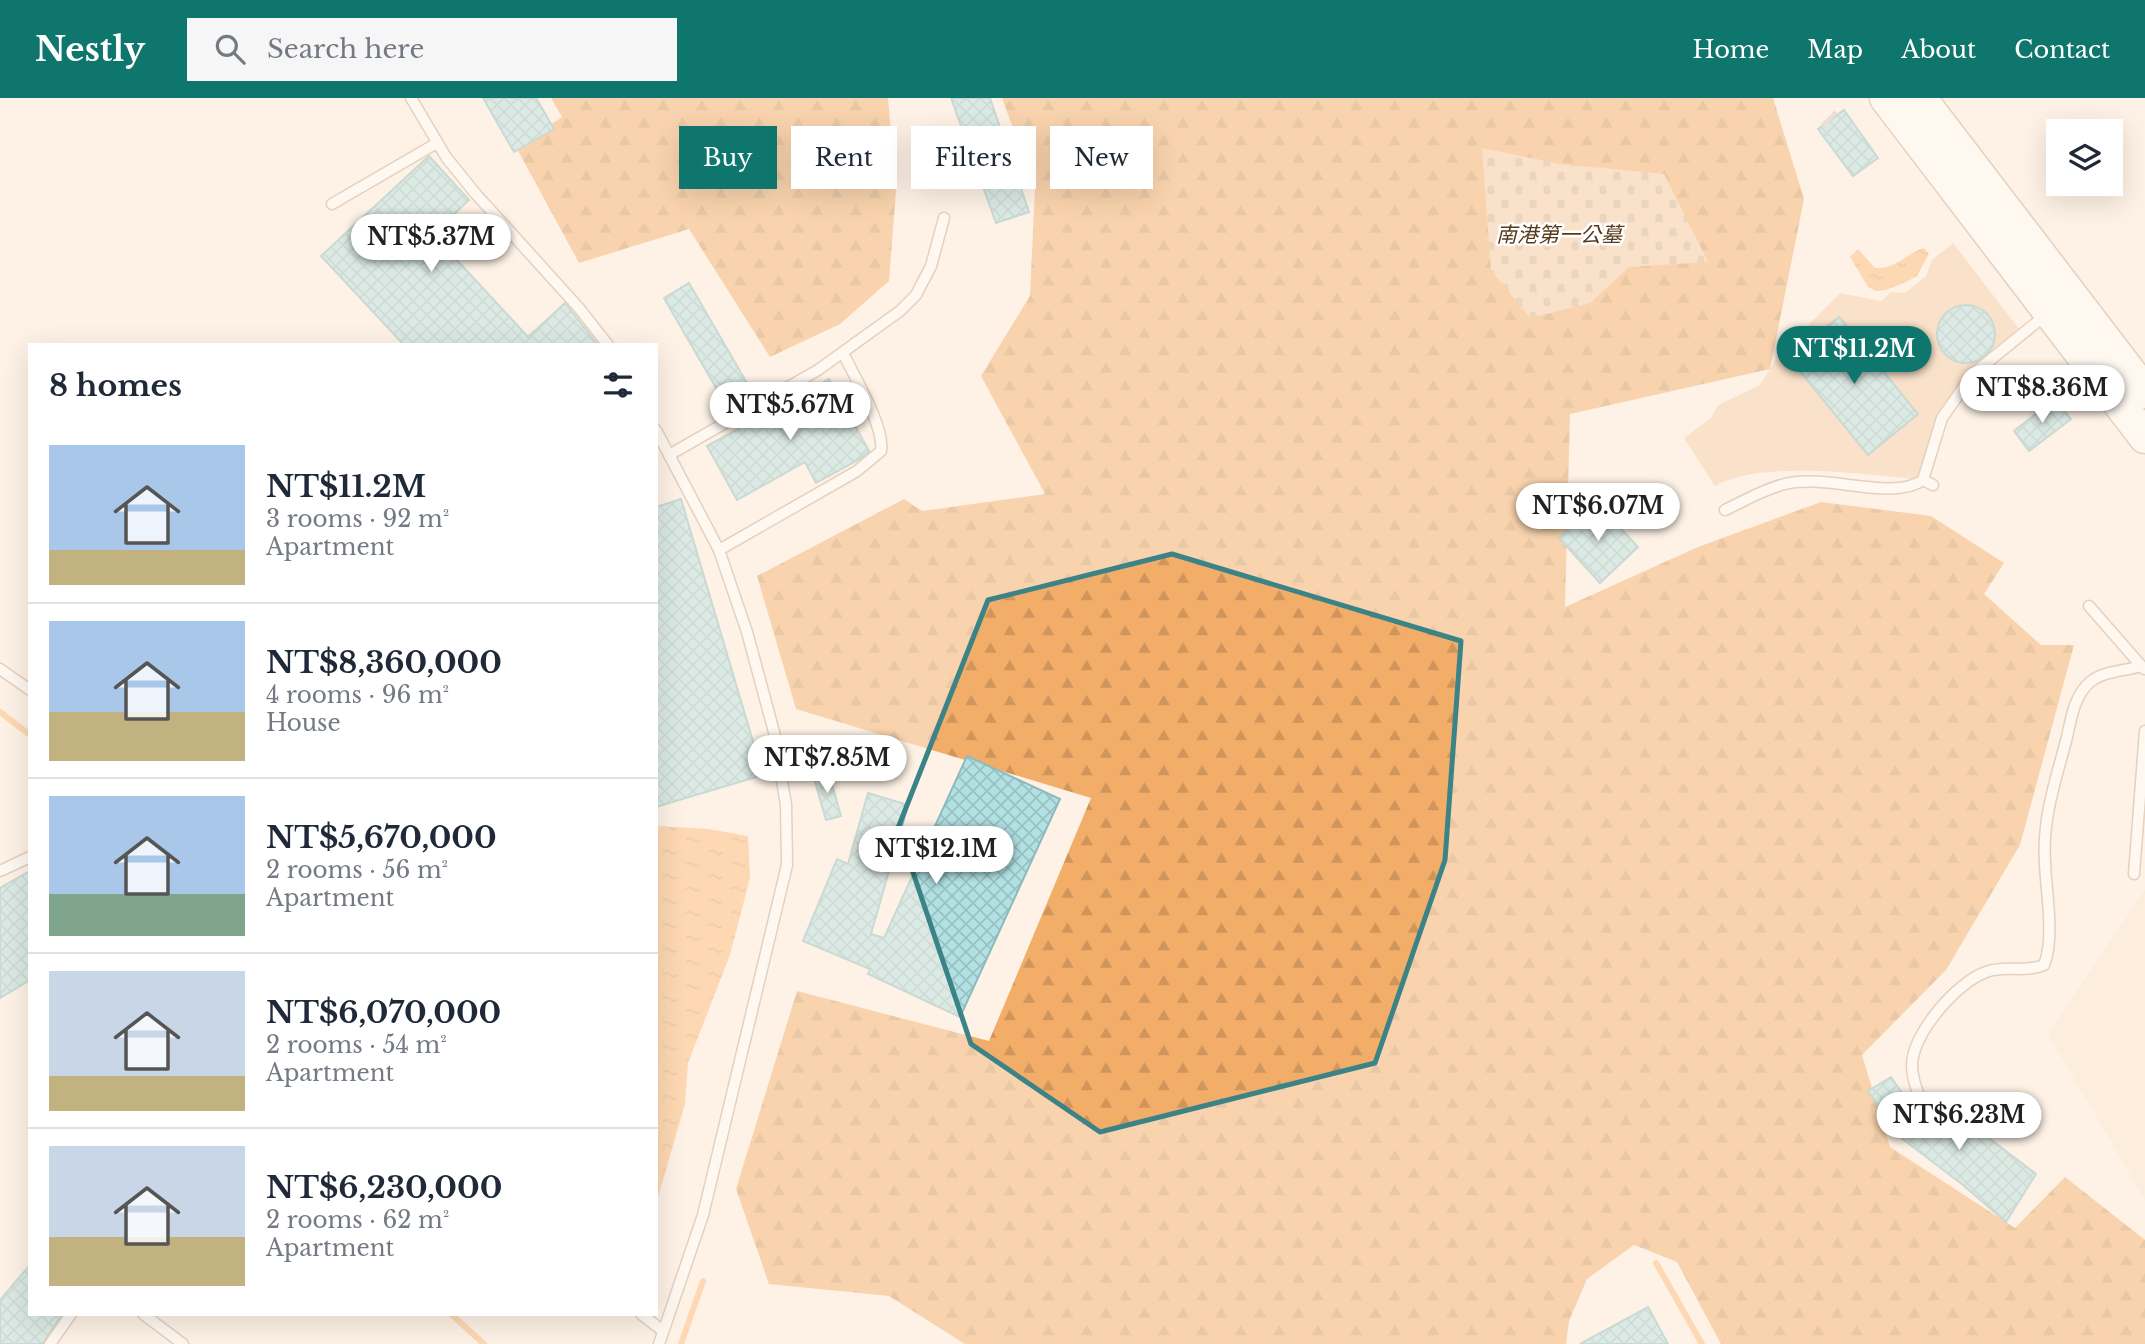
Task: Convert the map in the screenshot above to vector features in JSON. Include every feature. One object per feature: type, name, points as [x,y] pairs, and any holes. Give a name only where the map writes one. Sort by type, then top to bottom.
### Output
[{"type":"main road","points":[[1886,98],[2145,437]]},
{"type":"main road","points":[[1920,98],[2145,392]]},
{"type":"lane","points":[[411,98],[446,158],[579,308],[606,343]]},
{"type":"lane","points":[[332,204],[437,143]]},
{"type":"lane","points":[[669,455],[818,370],[900,311],[916,295],[931,266],[944,218]]},
{"type":"lane","points":[[1725,510],[1785,484],[1810,481],[1885,488],[1912,487],[1923,480],[1942,418],[1973,374],[2050,312]]},
{"type":"lane","points":[[719,550],[858,471],[881,452],[878,425],[843,353]]},
{"type":"lane","points":[[658,433],[719,550],[747,632],[774,732],[786,805],[787,865],[703,1215],[659,1344]]},
{"type":"lane","points":[[1923,480],[1933,485]]},
{"type":"lane","points":[[1930,1121],[1916,1087],[1912,1066],[1915,1047],[1939,1008],[1978,975],[2002,969],[2033,970],[2044,965],[2049,944],[2044,851],[2048,806],[2078,699],[2093,680],[2143,668],[2089,606]]},
{"type":"lane","points":[[0,668],[28,689]]},
{"type":"lane","points":[[2145,731],[2134,874],[2145,866]]},
{"type":"lane","points":[[0,872],[28,858]]},
{"type":"lane","points":[[50,1344],[70,1316]]},
{"type":"lane","points":[[146,1316],[183,1344]]},
{"type":"lane","points":[[644,1316],[663,1331]]},
{"type":"highlighted area","points":[[1172,554],[1461,641],[1445,860],[1375,1063],[1100,1132],[971,1044],[898,828],[988,600]]},
{"type":"shaded area","points":[[2145,890],[2145,1200],[2048,1034]]},
{"type":"green space","points":[[551,98],[888,98],[890,126],[791,126],[791,189],[896,189],[889,281],[840,324],[770,357],[689,229],[579,263],[516,147],[562,117]]},
{"type":"green space","points":[[1002,98],[1773,98],[1804,199],[1770,369],[1570,414],[1565,607],[1698,547],[1821,502],[1931,516],[2004,563],[1984,594],[2041,645],[2074,645],[2020,845],[1946,970],[1862,1055],[1890,1147],[2015,1228],[2065,1177],[2145,1240],[2145,1344],[1721,1344],[1677,1262],[1634,1245],[1587,1279],[1569,1321],[1566,1344],[965,1344],[889,1296],[769,1284],[736,1189],[797,991],[989,1041],[1091,798],[796,709],[757,576],[904,499],[922,511],[1045,494],[981,376],[1030,296],[1036,189],[1036,126],[1012,126]]},
{"type":"green space","name":"南港第一公墓","points":[[1482,148],[1560,164],[1664,174],[1708,262],[1629,267],[1590,303],[1530,318],[1491,270]]},
{"type":"green space","points":[[1953,243],[2023,334],[1973,374],[1942,418],[1923,480],[1787,471],[1735,478],[1715,486],[1684,438],[1711,418],[1718,405],[1760,385],[1778,356],[1840,293],[1881,301],[1891,292],[1905,293],[1926,276],[1932,260]]},
{"type":"water","points":[[1924,248],[1929,254],[1917,276],[1886,290],[1876,291],[1868,287],[1850,257],[1858,249],[1875,268],[1882,268]]},
{"type":"water","points":[[658,826],[708,829],[748,836],[750,878],[730,955],[688,1063],[685,1104],[658,1197]]},
{"type":"building","points":[[483,98],[536,98],[554,129],[514,152]]},
{"type":"building","points":[[951,98],[990,98],[1000,126],[961,126]]},
{"type":"building","points":[[1844,110],[1878,158],[1853,176],[1818,129]]},
{"type":"building","points":[[429,156],[469,200],[433,234],[528,337],[565,303],[596,343],[402,343],[321,256]]},
{"type":"building","points":[[984,189],[1021,189],[1029,212],[996,223]]},
{"type":"building","points":[[689,283],[755,397],[730,412],[664,298]]},
{"type":"building","points":[[1966,305],[1977,307],[1990,318],[1995,334],[1993,345],[1982,358],[1966,363],[1955,361],[1942,350],[1937,334],[1939,323],[1950,310]]},
{"type":"building","points":[[1839,317],[1918,414],[1868,455],[1789,358]]},
{"type":"building","points":[[829,379],[869,451],[860,459],[816,483],[805,462],[737,500],[707,446],[740,428],[737,425],[763,410],[765,414]]},
{"type":"building","points":[[2055,399],[2071,419],[2029,451],[2014,431]]},
{"type":"building","points":[[681,499],[763,775],[658,806],[658,506]]},
{"type":"building","points":[[1596,502],[1638,547],[1600,583],[1559,538]]},
{"type":"building","points":[[967,756],[1060,799],[960,1017],[868,974],[870,969],[803,941],[837,859],[848,864],[868,793],[908,805],[871,934],[884,938]]},
{"type":"building","points":[[828,770],[841,816],[826,820],[813,775]]},
{"type":"building","points":[[28,872],[28,981],[0,998],[0,888]]},
{"type":"building","points":[[1891,1077],[1931,1135],[1951,1109],[2036,1174],[2006,1222],[1900,1137],[1868,1091]]},
{"type":"building","points":[[28,1267],[28,1316],[61,1316],[43,1344],[0,1344],[0,1300]]},
{"type":"building","points":[[1648,1307],[1668,1344],[1580,1344]]},
{"type":"waterway","points":[[0,712],[28,733]]},
{"type":"waterway","points":[[1656,1263],[1702,1344]]},
{"type":"waterway","points":[[681,1344],[703,1281]]},
{"type":"waterway","points":[[453,1316],[484,1344]]},
{"type":"tunnel","points":[[1828,117],[1831,120]]}]
